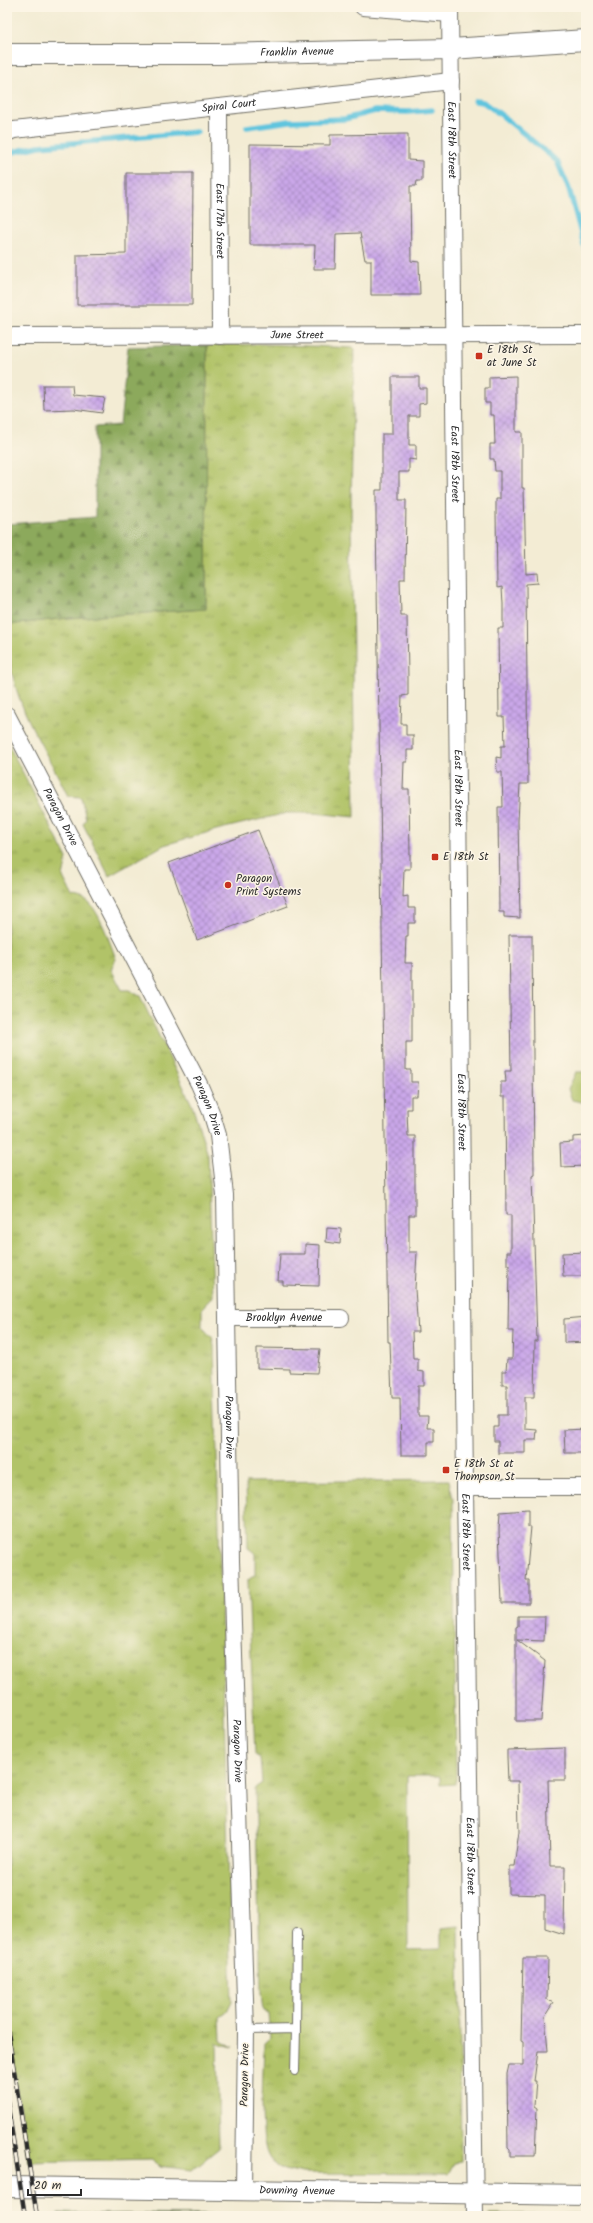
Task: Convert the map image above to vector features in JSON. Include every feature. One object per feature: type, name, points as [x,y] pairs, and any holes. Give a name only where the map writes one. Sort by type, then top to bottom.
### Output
[{"type":"street","points":[[363,7],[450,10]]},
{"type":"street","name":"East 18th Street","points":[[450,10],[452,81],[453,335],[465,1487],[475,2216]]},
{"type":"street","name":"Franklin Avenue","points":[[7,54],[219,54],[451,49],[586,40]]},
{"type":"street","name":"Spiral Court","points":[[7,133],[14,130],[452,81]]},
{"type":"street","name":"East 17th Street","points":[[219,107],[220,336]]},
{"type":"street","name":"June Street","points":[[7,336],[586,335]]},
{"type":"street","name":"Paragon Drive","points":[[7,715],[184,1052],[211,1112],[222,1158],[225,1195],[228,1318],[231,1560],[246,2030],[244,2190]]},
{"type":"street","name":"Brooklyn Avenue","points":[[228,1318],[341,1318]]},
{"type":"street","points":[[465,1487],[586,1487]]},
{"type":"street","name":"Downing Avenue","points":[[7,2187],[586,2195]]},
{"type":"lane","points":[[296,2071],[297,1933]]},
{"type":"lane","points":[[246,2030],[296,2029]]},
{"type":"green space","points":[[263,344],[354,348],[351,505],[355,817],[313,813],[287,813],[216,830],[164,845],[109,876],[83,824],[86,819],[81,797],[68,796],[26,715],[12,674],[8,651],[7,625],[68,618],[206,609],[207,345]]},
{"type":"green space","points":[[207,345],[206,609],[68,618],[7,625],[7,524],[95,517],[95,427],[120,425],[128,347]]},
{"type":"green space","points":[[7,742],[67,858],[63,877],[73,897],[88,902],[98,915],[116,959],[111,969],[122,990],[129,990],[140,996],[192,1105],[208,1155],[213,1296],[202,1308],[202,1327],[212,1337],[214,1346],[232,2001],[226,2013],[220,2017],[221,2040],[233,2047],[217,2043],[219,2148],[192,2170],[159,2166],[153,2159],[28,2162],[7,2026]]},
{"type":"green space","points":[[576,1072],[586,1072],[586,1103],[572,1100],[568,1089]]},
{"type":"green space","points":[[449,1480],[453,1498],[456,1784],[440,1785],[440,1776],[407,1776],[408,1950],[441,1949],[441,1928],[459,1926],[461,2162],[454,2163],[448,2174],[300,2173],[287,2171],[276,2166],[270,2159],[266,2150],[262,2121],[264,2043],[270,2038],[268,2013],[263,2011],[261,1993],[255,1788],[262,1783],[260,1758],[255,1755],[248,1580],[255,1575],[255,1553],[248,1548],[246,1482]]},
{"type":"green space","points":[[58,2213],[275,2216],[59,2216]]},
{"type":"green space","points":[[489,2214],[586,2214],[586,2216],[489,2216]]},
{"type":"building","points":[[408,134],[408,160],[422,161],[422,181],[417,181],[416,186],[410,186],[411,261],[419,262],[420,295],[371,295],[371,260],[365,260],[360,233],[336,234],[335,269],[314,269],[315,245],[250,245],[250,144],[330,145],[330,135]]},
{"type":"building","points":[[126,173],[193,173],[192,305],[77,305],[77,255],[126,254]]},
{"type":"building","points":[[516,376],[516,432],[522,432],[522,488],[524,488],[526,574],[537,573],[538,583],[526,584],[528,784],[520,784],[518,821],[520,918],[504,917],[504,912],[499,912],[498,807],[503,807],[502,772],[497,772],[496,757],[501,758],[501,746],[505,746],[504,717],[499,717],[498,628],[503,628],[503,604],[502,587],[497,588],[496,499],[500,499],[500,471],[495,471],[494,459],[490,459],[490,444],[495,444],[494,415],[490,415],[490,403],[485,403],[485,388],[489,388],[489,377]]},
{"type":"building","points":[[392,377],[419,377],[419,388],[426,388],[426,403],[419,404],[419,416],[409,416],[409,445],[416,445],[416,460],[409,459],[409,472],[399,472],[399,500],[406,500],[405,579],[400,579],[401,616],[407,616],[408,678],[408,695],[402,696],[401,724],[406,724],[406,735],[413,735],[413,750],[407,750],[407,762],[404,762],[403,789],[409,789],[410,869],[404,869],[403,897],[408,896],[408,908],[415,908],[415,923],[408,923],[408,936],[406,936],[405,963],[412,963],[412,1042],[406,1042],[406,1070],[411,1070],[411,1082],[418,1082],[417,1096],[411,1096],[411,1109],[407,1109],[408,1136],[415,1136],[415,1215],[409,1215],[409,1252],[417,1252],[415,1289],[418,1332],[412,1332],[413,1359],[418,1359],[418,1371],[424,1372],[424,1386],[418,1386],[418,1416],[428,1416],[427,1428],[434,1428],[434,1442],[428,1442],[428,1455],[401,1455],[400,1398],[392,1398],[390,1342],[388,1342],[376,490],[382,490],[382,434],[392,434]]},
{"type":"building","points":[[43,385],[72,385],[73,395],[105,398],[102,413],[74,409],[44,410]]},
{"type":"building","points":[[258,830],[288,906],[197,940],[169,863]]},
{"type":"building","points":[[509,935],[532,935],[534,1174],[532,1175],[537,1341],[535,1341],[534,1397],[525,1397],[525,1429],[537,1430],[536,1440],[525,1440],[525,1453],[498,1453],[498,1441],[494,1441],[494,1427],[498,1427],[498,1415],[507,1415],[507,1385],[502,1385],[502,1371],[506,1371],[507,1359],[512,1359],[513,1331],[508,1331],[509,1265],[507,1265],[507,1252],[511,1252],[511,1215],[506,1215],[505,1097],[501,1097],[501,1082],[506,1082],[505,1071],[511,1071]]},
{"type":"building","points":[[586,1136],[586,1166],[561,1167],[560,1143],[573,1142],[573,1137]]},
{"type":"building","points":[[327,1228],[341,1229],[340,1244],[326,1242]]},
{"type":"building","points":[[305,1244],[320,1245],[319,1286],[283,1285],[283,1281],[278,1281],[280,1254],[305,1254]]},
{"type":"building","points":[[586,1252],[586,1276],[563,1276],[562,1253]]},
{"type":"building","points":[[586,1317],[586,1342],[564,1343],[564,1319]]},
{"type":"building","points":[[257,1348],[320,1349],[317,1373],[289,1372],[289,1369],[257,1368]]},
{"type":"building","points":[[586,1429],[586,1453],[565,1453],[564,1430]]},
{"type":"building","points":[[528,1510],[528,1527],[531,1527],[526,1580],[529,1580],[529,1603],[502,1603],[499,1530],[500,1512]]},
{"type":"building","points":[[518,1616],[545,1616],[544,1641],[517,1640],[545,1661],[541,1721],[516,1721],[516,1627],[518,1626]]},
{"type":"building","points":[[565,1748],[565,1780],[548,1780],[550,1866],[565,1866],[564,1934],[545,1928],[545,1895],[509,1894],[509,1866],[514,1866],[519,1832],[518,1781],[508,1781],[507,1750]]},
{"type":"building","points":[[523,1958],[548,1958],[547,1999],[553,2003],[545,2016],[548,2051],[538,2051],[534,2081],[536,2081],[534,2106],[537,2108],[535,2156],[510,2156],[510,2150],[508,2148],[507,2074],[509,2065],[523,2065],[523,2042],[521,2041]]},
{"type":"waterway","points":[[475,101],[483,102],[500,114],[557,161],[569,189],[586,252]]},
{"type":"waterway","points":[[247,127],[290,121],[345,119],[375,111],[408,112],[432,110]]},
{"type":"waterway","points":[[13,152],[39,146],[197,132]]},
{"type":"railway","points":[[7,2026],[37,2216]]},
{"type":"railway","points":[[7,2101],[25,2216]]},
{"type":"place","name":"E 18th St at June St","points":[[479,356]]},
{"type":"place","name":"E 18th St","points":[[435,857]]},
{"type":"place","name":"Paragon Print Systems","points":[[228,885]]},
{"type":"place","name":"E 18th St at Thompson St","points":[[446,1470]]}]
